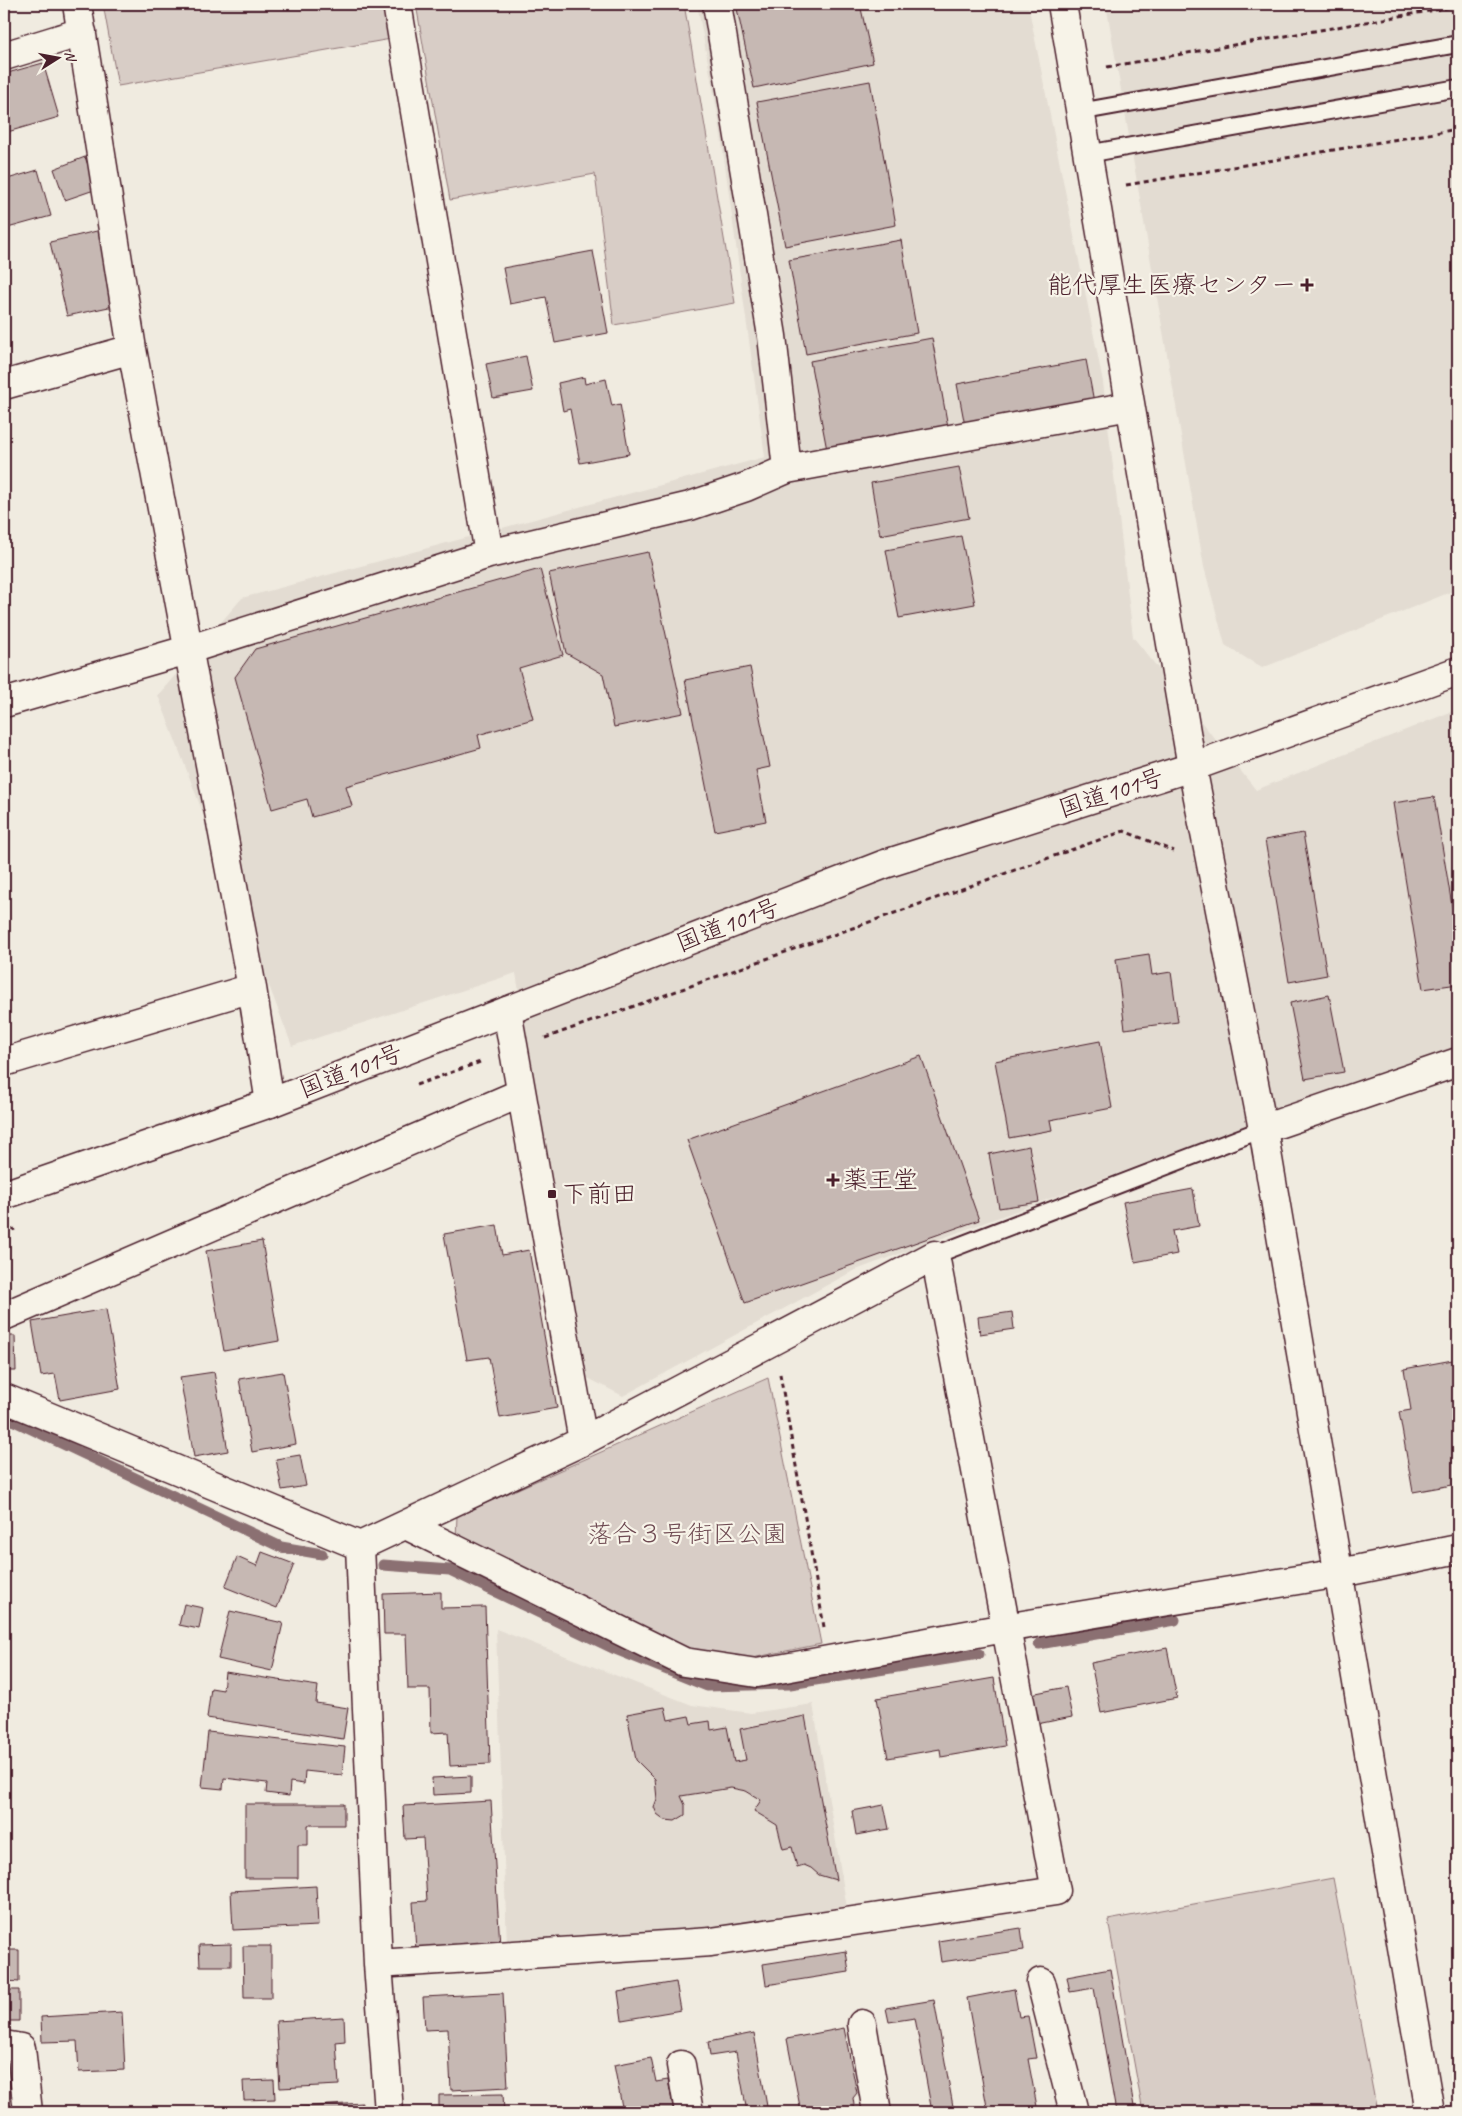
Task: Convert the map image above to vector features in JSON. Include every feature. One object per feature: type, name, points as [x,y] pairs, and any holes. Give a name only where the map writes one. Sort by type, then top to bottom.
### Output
[{"type":"main road","points":[[77,4],[132,349],[252,988],[270,1103]]},
{"type":"main road","points":[[397,4],[489,554]]},
{"type":"main road","points":[[717,4],[772,336],[787,469]]},
{"type":"main road","points":[[1062,4],[1192,767],[1262,1129],[1340,1573],[1430,2112]]},
{"type":"main road","points":[[4,56],[82,32]]},
{"type":"main road","points":[[4,385],[132,349]]},
{"type":"main road","points":[[4,703],[187,650],[489,554],[690,506],[746,487],[787,469],[1130,406]]},
{"type":"main road","name":"国道101号","points":[[4,1195],[270,1103],[885,864],[1192,767],[1458,671]]},
{"type":"main road","points":[[4,1062],[252,988]]},
{"type":"main road","points":[[507,1011],[583,1441]]},
{"type":"main road","points":[[1262,1129],[1458,1062]]},
{"type":"main road","points":[[4,1316],[521,1093]]},
{"type":"main road","points":[[4,1398],[360,1546],[583,1441],[773,1339],[936,1255],[1056,1891],[711,1942],[378,1964]]},
{"type":"main road","points":[[406,1525],[684,1662],[757,1673],[1005,1628],[1340,1573],[1458,1549]]},
{"type":"main road","points":[[360,1546],[378,1964],[389,2112]]},
{"type":"main road","points":[[1041,1982],[1074,2112]]},
{"type":"main road","points":[[862,2024],[877,2112]]},
{"type":"main road","points":[[4,2045],[21,2048],[28,2112]]},
{"type":"main road","points":[[680,2065],[689,2112]]},
{"type":"lane","points":[[1079,112],[1458,44]]},
{"type":"lane","points":[[1087,154],[1458,88]]},
{"type":"lane","points":[[936,1255],[1262,1129]]},
{"type":"path","points":[[1073,72],[1458,6]]},
{"type":"path","points":[[1093,191],[1458,129]]},
{"type":"path","points":[[412,1086],[1124,831],[1183,854]]},
{"type":"path","points":[[4,1233],[22,1226]]},
{"type":"path","points":[[773,1339],[830,1660]]},
{"type":"shaded area","points":[[697,4],[1028,4],[1103,382],[1133,637],[1256,790],[1458,709],[1458,1048],[853,1271],[623,1396],[582,1375],[516,973],[292,1046],[158,695],[242,598],[765,457],[719,121]]},
{"type":"shaded area","name":"能代厚生医療センター","points":[[1106,4],[1458,4],[1458,589],[1262,668],[1225,645],[1204,567]]},
{"type":"shaded area","points":[[496,1629],[692,1705],[751,1713],[813,1704],[847,1908],[706,1931],[507,1947]]},
{"type":"green space","points":[[103,4],[384,4],[391,39],[118,86]]},
{"type":"green space","points":[[416,4],[684,4],[735,303],[614,325],[595,174],[450,200]]},
{"type":"green space","name":"落合３号街区公園","points":[[768,1378],[821,1644],[742,1660],[664,1646],[456,1539],[457,1516]]},
{"type":"green space","points":[[1333,1878],[1377,2112],[1143,2112],[1108,1920]]},
{"type":"building","points":[[736,4],[860,4],[873,63],[754,88]]},
{"type":"building","points":[[43,63],[59,117],[4,133],[4,74]]},
{"type":"building","points":[[870,81],[896,225],[785,246],[757,102]]},
{"type":"building","points":[[85,157],[97,189],[65,200],[54,169]]},
{"type":"building","points":[[38,170],[51,216],[4,229],[4,180]]},
{"type":"building","points":[[101,230],[118,305],[67,316],[50,242]]},
{"type":"building","points":[[901,240],[917,333],[806,354],[789,260]]},
{"type":"building","points":[[593,251],[608,333],[555,343],[546,297],[510,304],[503,268]]},
{"type":"building","points":[[932,338],[948,427],[827,450],[810,361]]},
{"type":"building","points":[[526,356],[533,391],[493,398],[486,364]]},
{"type":"building","points":[[1086,360],[1094,402],[965,426],[957,384]]},
{"type":"building","points":[[584,377],[585,384],[606,379],[612,406],[620,404],[629,454],[580,463],[570,409],[563,411],[558,383]]},
{"type":"building","points":[[959,467],[969,518],[880,535],[871,483]]},
{"type":"building","points":[[961,536],[975,604],[899,618],[886,550]]},
{"type":"building","points":[[648,552],[683,713],[614,727],[603,674],[566,653],[549,573]]},
{"type":"building","points":[[540,569],[563,655],[519,668],[533,719],[478,735],[481,748],[346,786],[352,806],[312,817],[307,799],[272,809],[235,677],[255,649]]},
{"type":"building","points":[[750,667],[770,767],[756,770],[766,821],[715,831],[685,680]]},
{"type":"building","points":[[1434,797],[1458,942],[1458,984],[1423,989],[1393,803]]},
{"type":"building","points":[[1303,833],[1327,975],[1289,982],[1265,840]]},
{"type":"building","points":[[1149,954],[1152,975],[1171,972],[1178,1022],[1125,1029],[1116,959]]},
{"type":"building","points":[[1329,995],[1344,1072],[1305,1079],[1290,1003]]},
{"type":"building","points":[[1100,1041],[1112,1108],[1050,1120],[1052,1130],[1009,1138],[995,1061]]},
{"type":"building","name":"薬王堂","points":[[921,1056],[979,1220],[745,1303],[687,1140]]},
{"type":"building","points":[[1029,1146],[1039,1202],[999,1208],[989,1154]]},
{"type":"building","points":[[1193,1189],[1199,1226],[1172,1231],[1177,1254],[1135,1262],[1123,1202]]},
{"type":"building","points":[[497,1225],[502,1255],[529,1250],[557,1408],[500,1418],[489,1357],[467,1360],[444,1234]]},
{"type":"building","points":[[262,1241],[279,1341],[224,1351],[206,1251]]},
{"type":"building","points":[[106,1309],[120,1389],[60,1400],[55,1374],[41,1376],[32,1322]]},
{"type":"building","points":[[1012,1312],[1014,1329],[980,1334],[978,1317]]},
{"type":"building","points":[[4,1336],[15,1336],[16,1371],[4,1371]]},
{"type":"building","points":[[1458,1359],[1458,1484],[1413,1492],[1399,1412],[1411,1410],[1404,1369]]},
{"type":"building","points":[[214,1372],[228,1451],[194,1457],[180,1377]]},
{"type":"building","points":[[283,1372],[296,1444],[252,1452],[239,1379]]},
{"type":"building","points":[[300,1455],[306,1486],[282,1490],[276,1459]]},
{"type":"building","points":[[262,1552],[294,1564],[277,1608],[225,1587],[237,1557],[257,1566]]},
{"type":"building","points":[[441,1592],[441,1608],[485,1607],[490,1764],[450,1766],[448,1732],[431,1733],[430,1689],[408,1689],[406,1634],[384,1634],[383,1594]]},
{"type":"building","points":[[184,1604],[203,1608],[199,1629],[179,1625]]},
{"type":"building","points":[[230,1611],[283,1623],[272,1671],[218,1659]]},
{"type":"building","points":[[1167,1648],[1177,1698],[1101,1713],[1091,1663]]},
{"type":"building","points":[[225,1672],[318,1686],[316,1703],[348,1708],[343,1739],[207,1718],[211,1688],[223,1690]]},
{"type":"building","points":[[994,1678],[1005,1746],[941,1757],[940,1749],[888,1758],[877,1698]]},
{"type":"building","points":[[1066,1687],[1072,1717],[1037,1724],[1031,1694]]},
{"type":"building","points":[[665,1707],[668,1720],[689,1716],[691,1724],[710,1721],[711,1730],[727,1727],[734,1762],[746,1760],[740,1729],[805,1716],[836,1880],[819,1875],[804,1865],[797,1867],[792,1847],[783,1849],[777,1825],[754,1811],[761,1800],[746,1791],[731,1788],[681,1796],[685,1805],[685,1815],[675,1821],[665,1820],[657,1814],[654,1807],[657,1799],[655,1779],[636,1760],[627,1714]]},
{"type":"building","points":[[208,1732],[345,1747],[342,1775],[305,1771],[304,1784],[290,1782],[289,1796],[266,1793],[267,1783],[224,1778],[223,1789],[202,1787]]},
{"type":"building","points":[[471,1776],[471,1793],[433,1795],[432,1778]]},
{"type":"building","points":[[491,1801],[500,1946],[416,1951],[413,1902],[427,1901],[423,1838],[405,1839],[403,1806]]},
{"type":"building","points":[[245,1804],[344,1804],[344,1825],[308,1825],[308,1845],[298,1845],[298,1878],[245,1878]]},
{"type":"building","points":[[884,1805],[889,1829],[856,1835],[852,1811]]},
{"type":"building","points":[[316,1886],[318,1926],[233,1930],[231,1891]]},
{"type":"building","points":[[1021,1928],[1024,1950],[941,1962],[938,1941]]},
{"type":"building","points":[[231,1944],[231,1966],[200,1966],[199,1945]]},
{"type":"building","points":[[243,1946],[271,1946],[271,1998],[244,1998]]},
{"type":"building","points":[[8,1950],[19,1950],[19,1982],[7,1981]]},
{"type":"building","points":[[846,1951],[849,1972],[766,1985],[763,1964]]},
{"type":"building","points":[[1110,1969],[1135,2112],[1116,2112],[1094,1988],[1070,1992],[1067,1977]]},
{"type":"building","points":[[676,1982],[681,2010],[622,2020],[618,1992]]},
{"type":"building","points":[[1014,1989],[1019,2017],[1028,2016],[1036,2058],[1028,2059],[1038,2112],[988,2112],[967,1998]]},
{"type":"building","points":[[8,1990],[19,1990],[19,2021],[7,2021]]},
{"type":"building","points":[[503,1993],[508,2087],[451,2090],[448,2029],[425,2030],[423,1997]]},
{"type":"building","points":[[934,2000],[954,2112],[932,2112],[915,2018],[889,2022],[886,2008]]},
{"type":"building","points":[[122,2012],[125,2070],[79,2072],[77,2041],[42,2042],[41,2017]]},
{"type":"building","points":[[344,2017],[345,2041],[336,2042],[339,2085],[280,2088],[276,2021]]},
{"type":"building","points":[[844,2028],[857,2093],[853,2098],[855,2112],[801,2112],[787,2039]]},
{"type":"building","points":[[754,2033],[768,2112],[747,2112],[736,2052],[710,2056],[708,2042]]},
{"type":"building","points":[[651,2058],[656,2082],[668,2080],[674,2112],[623,2112],[614,2065]]},
{"type":"building","points":[[274,2080],[275,2099],[244,2100],[243,2081]]},
{"type":"building","points":[[503,2094],[504,2112],[439,2112],[439,2095]]},
{"type":"building","points":[[362,2103],[362,2112],[254,2112],[254,2110]]},
{"type":"waterway","points":[[4,1416],[281,1547],[322,1554]]},
{"type":"waterway","points":[[383,1565],[450,1570],[615,1649],[707,1686],[790,1684],[979,1654]]},
{"type":"waterway","points":[[1039,1644],[1175,1620]]},
{"type":"place","name":"能代厚生医療センター","points":[[1307,285]]},
{"type":"place","name":"薬王堂","points":[[833,1180]]},
{"type":"place","name":"下前田","points":[[552,1194]]}]
